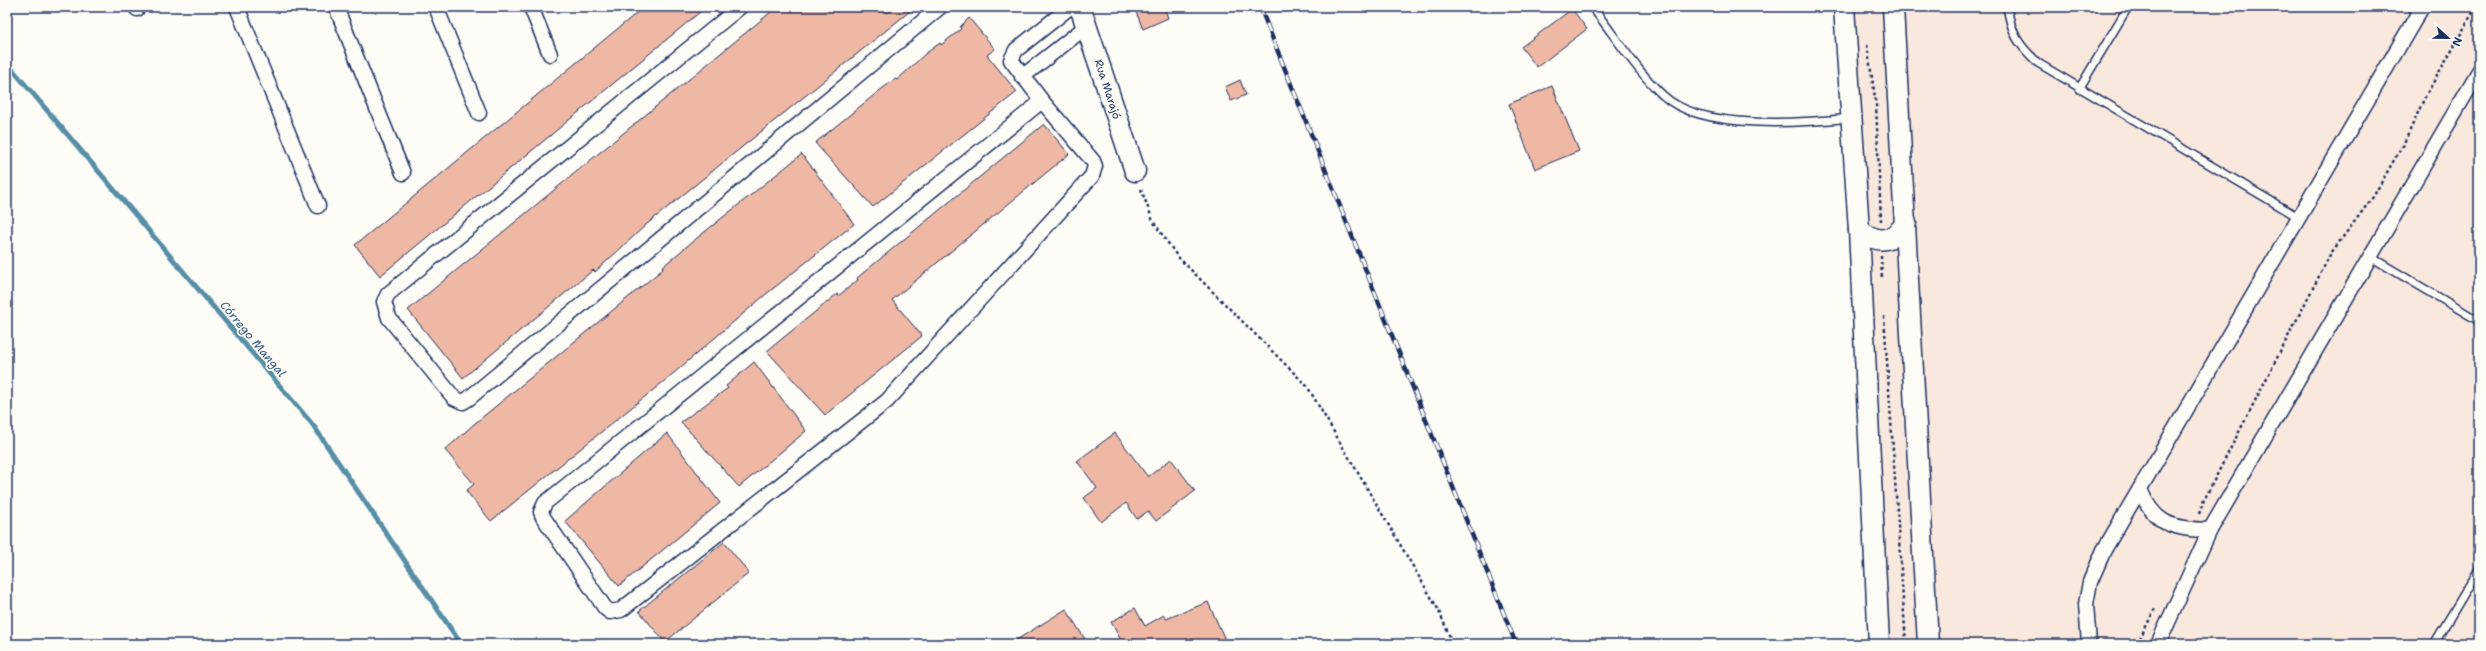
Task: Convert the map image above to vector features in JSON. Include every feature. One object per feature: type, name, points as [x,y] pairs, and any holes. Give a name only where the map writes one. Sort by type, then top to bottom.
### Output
[{"type":"main road","name":"Rua Marajó","points":[[1080,7],[1138,179]]},
{"type":"main road","points":[[1844,7],[1859,230],[1879,644]]},
{"type":"main road","points":[[1893,7],[1928,644]]},
{"type":"main road","points":[[1859,230],[1868,237],[1881,241],[1895,236],[1906,223]]},
{"type":"street","points":[[237,7],[318,206]]},
{"type":"street","points":[[336,7],[403,173]]},
{"type":"street","points":[[436,7],[479,112]]},
{"type":"street","points":[[531,7],[550,54]]},
{"type":"street","points":[[740,7],[388,294],[384,302],[389,318],[454,398],[463,402],[468,400],[940,7]]},
{"type":"street","points":[[1042,101],[545,503],[541,512],[543,517],[605,608],[610,612],[621,610],[887,401],[1092,176],[1095,166],[1093,162],[1022,77],[1011,60],[1012,54],[1070,7]]},
{"type":"street","points":[[2089,644],[2086,604],[2090,582],[2104,550],[2422,7]]},
{"type":"street","points":[[1022,77],[1086,26]]},
{"type":"street","points":[[2158,644],[2210,530],[2369,256],[2479,71]]},
{"type":"street","points":[[2140,489],[2148,508],[2157,517],[2173,526],[2193,530],[2210,530]]},
{"type":"lane","points":[[1592,7],[1651,82],[1669,100],[1688,111],[1725,118],[1790,124],[1851,118]]},
{"type":"lane","points":[[2007,7],[2011,28],[2019,44],[2038,63],[2079,89],[2298,217]]},
{"type":"lane","points":[[2079,89],[2128,7]]},
{"type":"lane","points":[[2369,256],[2479,321]]},
{"type":"lane","points":[[2434,644],[2479,569]]},
{"type":"path","points":[[2193,530],[2204,500],[2331,253],[2376,190],[2406,139],[2425,98],[2476,7]]},
{"type":"path","points":[[1867,44],[1876,104],[1882,281]]},
{"type":"path","points":[[1138,179],[1153,220],[1177,256],[1307,386],[1438,609],[1453,644]]},
{"type":"path","points":[[1883,312],[1906,644]]},
{"type":"path","points":[[2137,644],[2156,606]]},
{"type":"shaded area","points":[[1854,7],[2479,7],[2479,644],[1879,644]]},
{"type":"building","points":[[644,7],[706,7],[380,276],[355,245]]},
{"type":"building","points":[[777,7],[883,7],[888,13],[895,7],[915,7],[647,224],[595,272],[593,270],[463,378],[408,310]]},
{"type":"building","points":[[1134,7],[1164,7],[1168,18],[1143,29]]},
{"type":"building","points":[[1572,9],[1587,29],[1537,67],[1521,47]]},
{"type":"building","points":[[969,18],[995,49],[987,55],[1017,92],[873,207],[815,143],[879,91],[895,79],[897,80],[925,54],[940,43],[941,45],[961,29],[960,27]]},
{"type":"building","points":[[1240,80],[1246,95],[1231,101],[1225,87]]},
{"type":"building","points":[[1552,86],[1579,151],[1535,169],[1509,104]]},
{"type":"building","points":[[1044,124],[1069,154],[892,300],[922,336],[825,415],[767,351],[837,294],[838,296],[858,280],[857,278]]},
{"type":"building","points":[[802,154],[854,224],[765,295],[668,378],[491,521],[466,491],[474,484],[445,450],[474,424],[663,269],[662,267],[692,242]]},
{"type":"building","points":[[754,362],[806,431],[739,487],[681,422],[728,388],[726,386]]},
{"type":"building","points":[[667,433],[720,503],[619,586],[565,521]]},
{"type":"building","points":[[1115,433],[1148,477],[1171,459],[1195,491],[1156,521],[1148,511],[1137,519],[1126,503],[1101,522],[1084,498],[1097,488],[1077,461]]},
{"type":"building","points":[[724,542],[749,573],[665,642],[639,611]]},
{"type":"building","points":[[1208,602],[1227,644],[1123,644],[1111,622],[1135,608],[1145,626],[1164,615],[1166,619]]},
{"type":"building","points":[[1066,609],[1088,644],[1010,644]]},
{"type":"waterway","name":"Córrego Mangal","points":[[7,63],[313,425],[461,644]]},
{"type":"railway","points":[[1260,7],[1516,644]]}]
